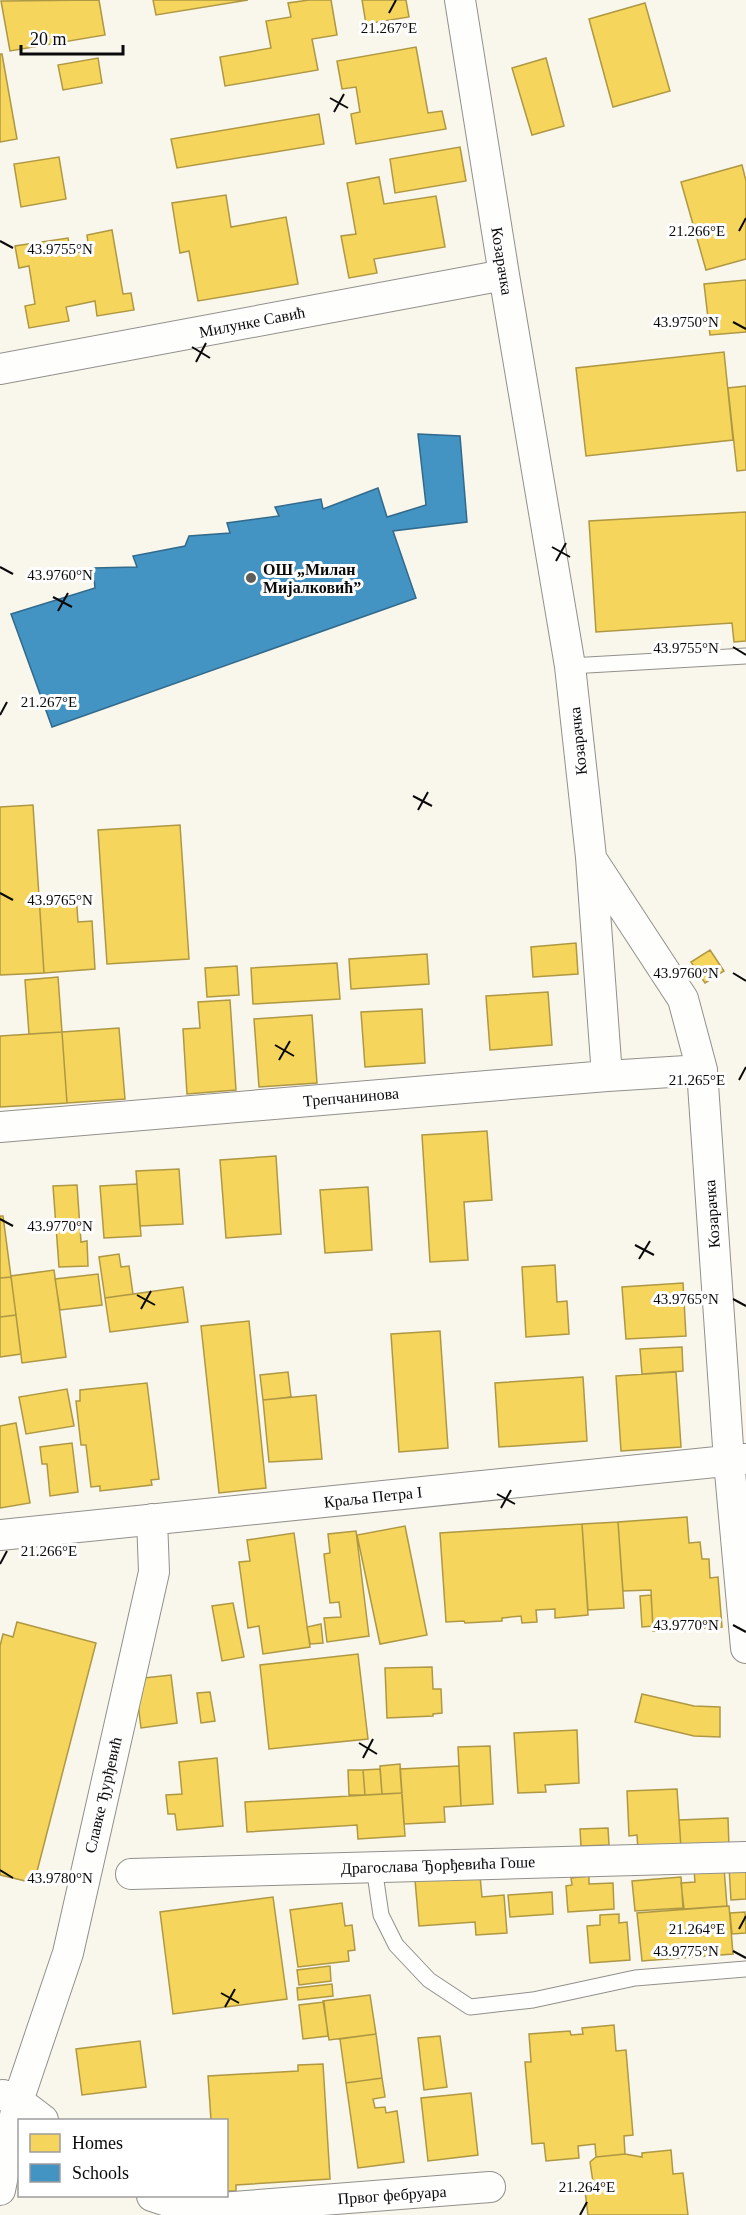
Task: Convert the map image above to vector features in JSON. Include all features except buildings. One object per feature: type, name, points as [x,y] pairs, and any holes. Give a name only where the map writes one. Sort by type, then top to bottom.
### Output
[{"type":"street","name":"Козарачка","points":[[460,0],[570,666],[591,857],[683,999],[702,1070],[738,1460],[746,1648]]},
{"type":"street","name":"Милунке Савић","points":[[0,369],[504,275]]},
{"type":"street","points":[[591,857],[607,1076]]},
{"type":"street","name":"Трепчанинова","points":[[0,1127],[702,1070]]},
{"type":"street","name":"Краља Петра I","points":[[0,1535],[738,1460]]},
{"type":"street","name":"Славке Ђурђевић","points":[[0,2190],[9,2098],[68,1953],[154,1572],[152,1519]]},
{"type":"street","name":"Драгослава Ђорђевића Гоше","points":[[131,1874],[746,1857]]},
{"type":"street","points":[[9,2098],[40,2119]]},
{"type":"street","name":"Првог фебруара","points":[[155,2197],[194,2210],[490,2187]]},
{"type":"lane","points":[[570,666],[746,656]]},
{"type":"lane","points":[[374,1867],[381,1915],[396,1945],[429,1980],[470,2007],[533,2000],[636,1978],[746,1968]]},
{"type":"place","name":"ОШ „Милан Мијалковић”","points":[[251,578]]}]
